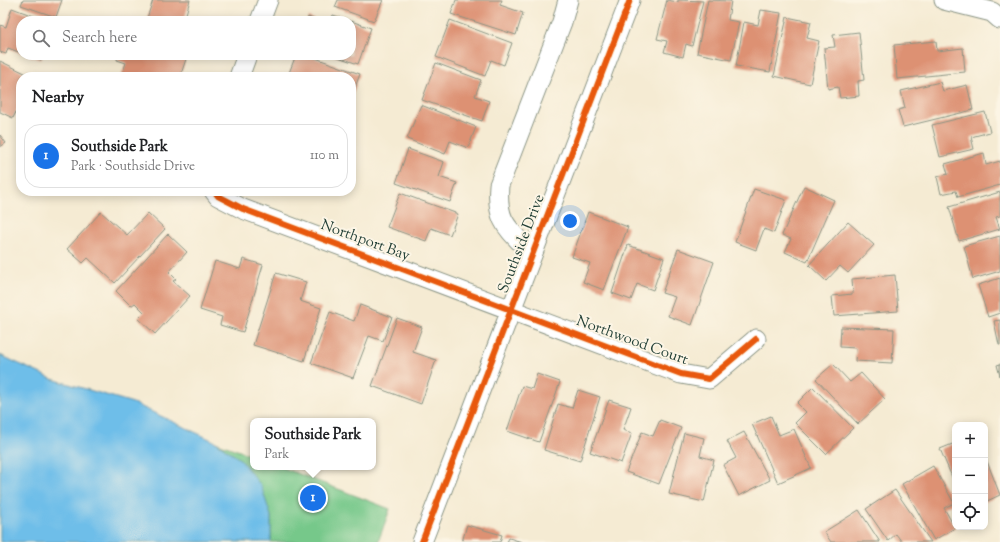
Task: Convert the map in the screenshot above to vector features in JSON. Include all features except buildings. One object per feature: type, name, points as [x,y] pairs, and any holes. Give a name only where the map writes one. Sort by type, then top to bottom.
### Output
[{"type":"street","points":[[262,16],[268,0]]},
{"type":"street","name":"Southside Drive","points":[[532,254],[504,223],[498,204],[499,185],[562,22],[568,0]]},
{"type":"street","name":"Southside Drive","points":[[422,542],[532,254],[619,33],[630,0]]},
{"type":"street","points":[[944,0],[973,4],[992,12],[1000,19]]},
{"type":"street","points":[[241,72],[245,60]]},
{"type":"street","name":"Northport Bay","points":[[218,196],[243,209],[511,309]]},
{"type":"street","name":"Northwood Court","points":[[511,309],[681,374],[709,379],[756,339]]},
{"type":"green space","points":[[215,442],[250,455],[250,470],[289,470],[390,509],[378,542],[271,542],[271,516],[241,460]]},
{"type":"water","points":[[0,355],[52,379],[133,403],[216,442],[241,460],[261,486],[271,516],[271,542],[0,542]]},
{"type":"cycle path","points":[[422,542],[630,0]]},
{"type":"cycle path","points":[[218,196],[243,209],[681,374],[709,379],[756,339]]},
{"type":"place","name":"Southside Park","points":[[313,498]]}]
